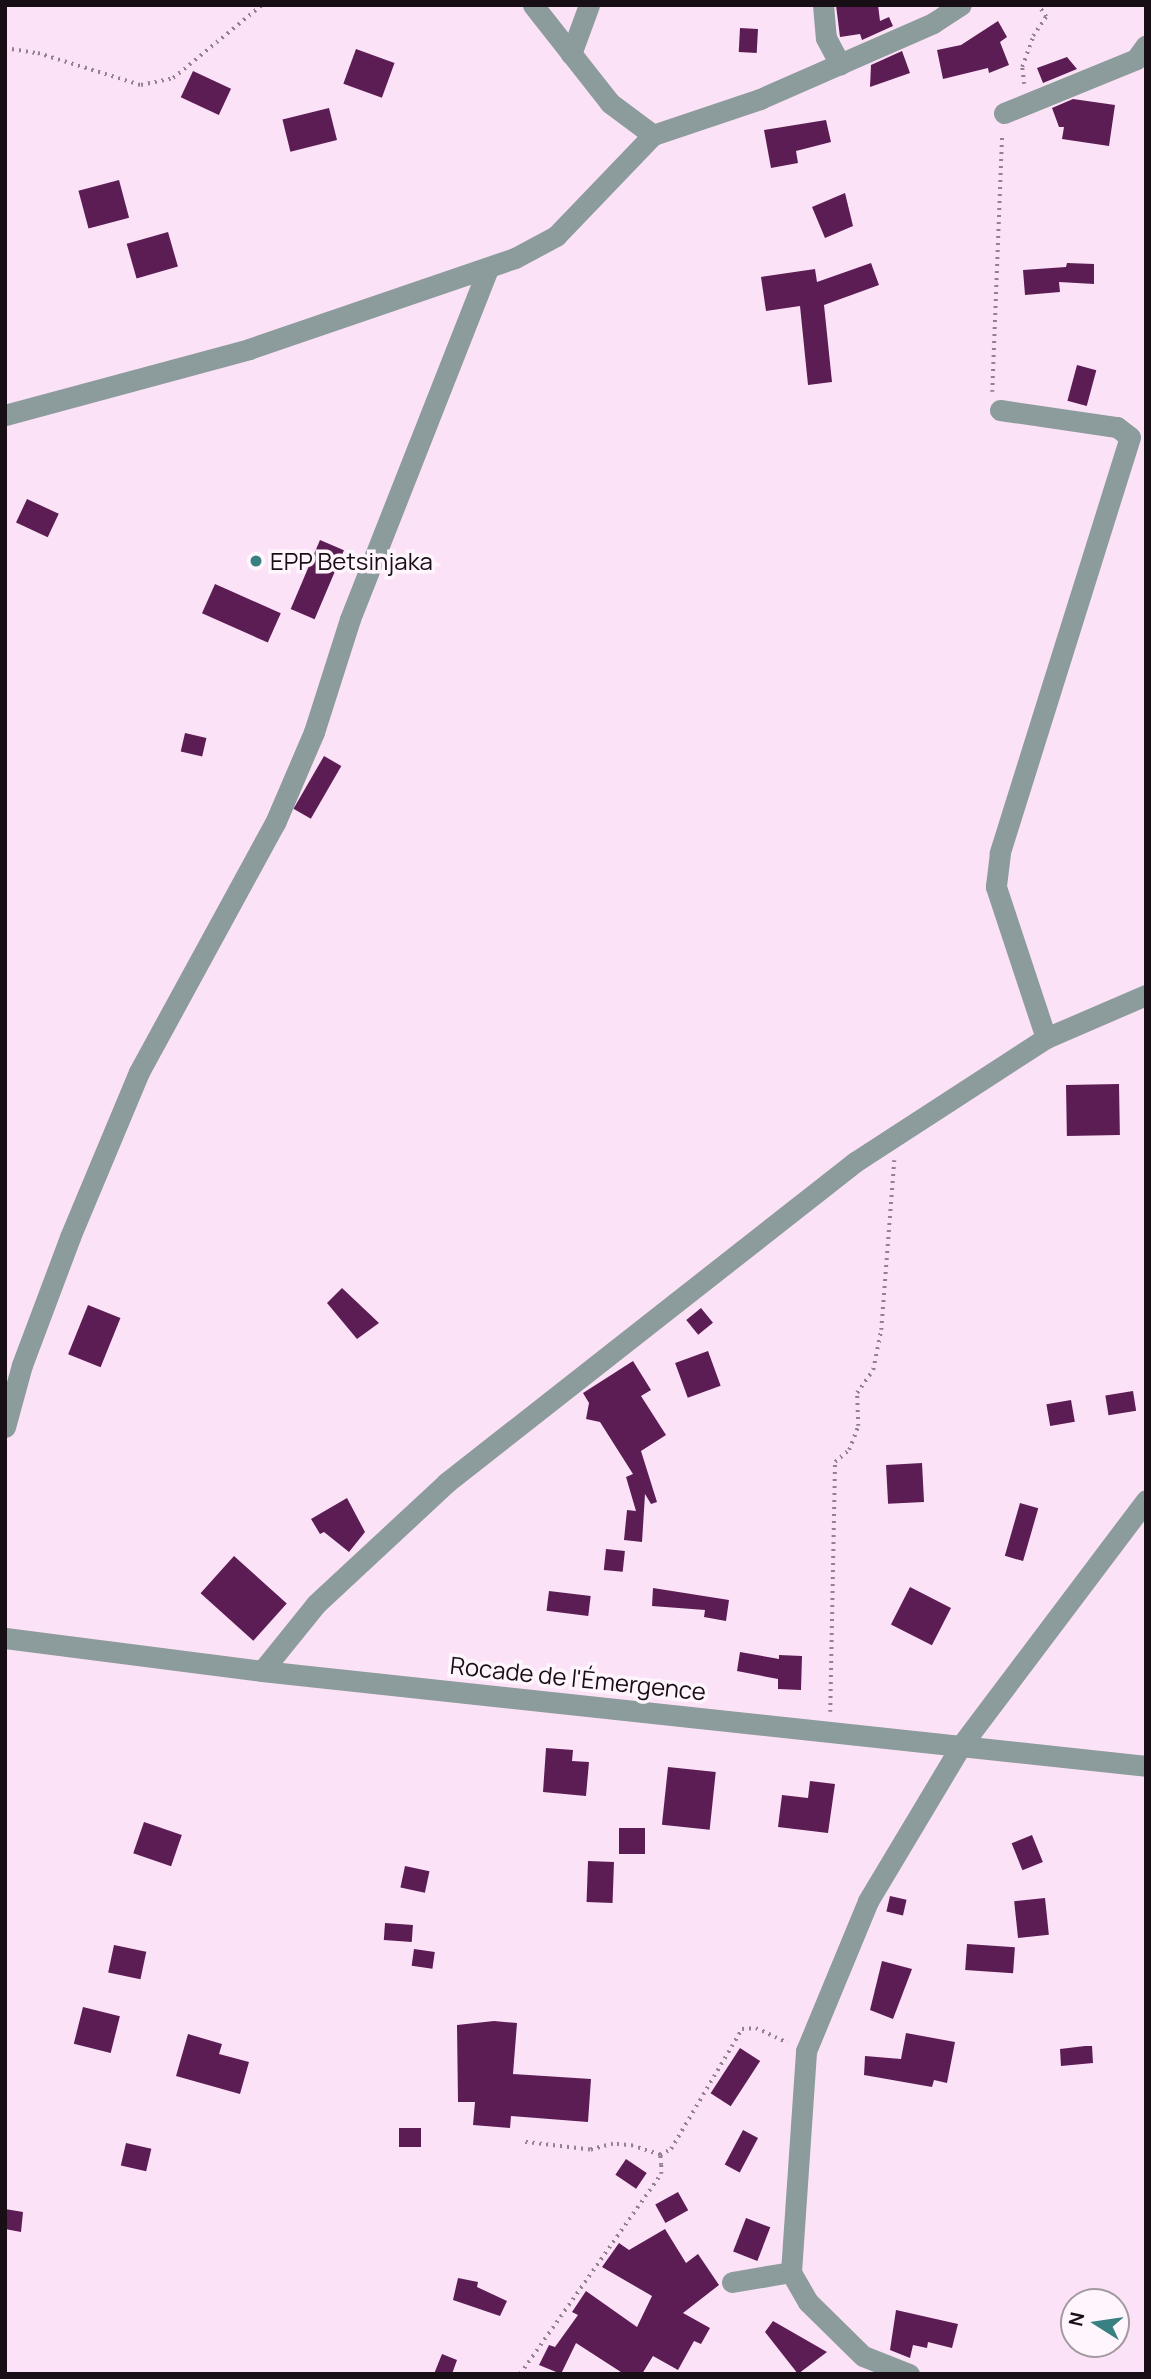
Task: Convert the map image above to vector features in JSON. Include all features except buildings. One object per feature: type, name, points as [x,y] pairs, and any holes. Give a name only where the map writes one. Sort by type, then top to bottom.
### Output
[{"type":"street","points":[[533,5],[610,103],[653,135]]},
{"type":"street","points":[[570,54],[589,5]]},
{"type":"street","points":[[823,5],[826,38],[840,65]]},
{"type":"street","points":[[5,415],[249,349],[488,270],[556,236],[653,135],[760,99],[933,23],[961,5]]},
{"type":"street","points":[[1004,113],[1136,60],[1146,45]]},
{"type":"street","points":[[5,1427],[22,1365],[65,1250],[139,1072],[275,823],[314,732],[350,619],[488,270]]},
{"type":"street","points":[[1000,410],[1117,427],[1130,438],[1000,853],[996,887],[1046,1038]]},
{"type":"street","points":[[262,1671],[316,1604],[446,1483],[618,1345],[895,1136],[1046,1038],[1146,995]]},
{"type":"street","points":[[909,2374],[863,2356],[808,2302],[791,2272],[806,2051],[868,1901],[960,1747],[1146,1500]]},
{"type":"street","name":"Rocade de l'Émergence","points":[[5,1638],[262,1671],[1146,1766]]},
{"type":"street","points":[[732,2282],[791,2272]]},
{"type":"path","points":[[5,48],[38,53],[141,85],[173,78],[262,5]]},
{"type":"path","points":[[1000,410],[992,404],[992,359],[1004,113],[1025,96],[1022,67],[1033,36],[1046,17],[1038,5]]},
{"type":"path","points":[[830,1731],[835,1462],[849,1450],[858,1426],[857,1394],[873,1370],[881,1330],[895,1136]]},
{"type":"path","points":[[522,2141],[590,2150],[623,2145],[660,2155],[671,2149],[742,2029],[756,2028],[806,2051]]},
{"type":"path","points":[[520,2374],[661,2174],[660,2155]]},
{"type":"place","name":"EPP Betsinjaka","points":[[256,561]]}]
